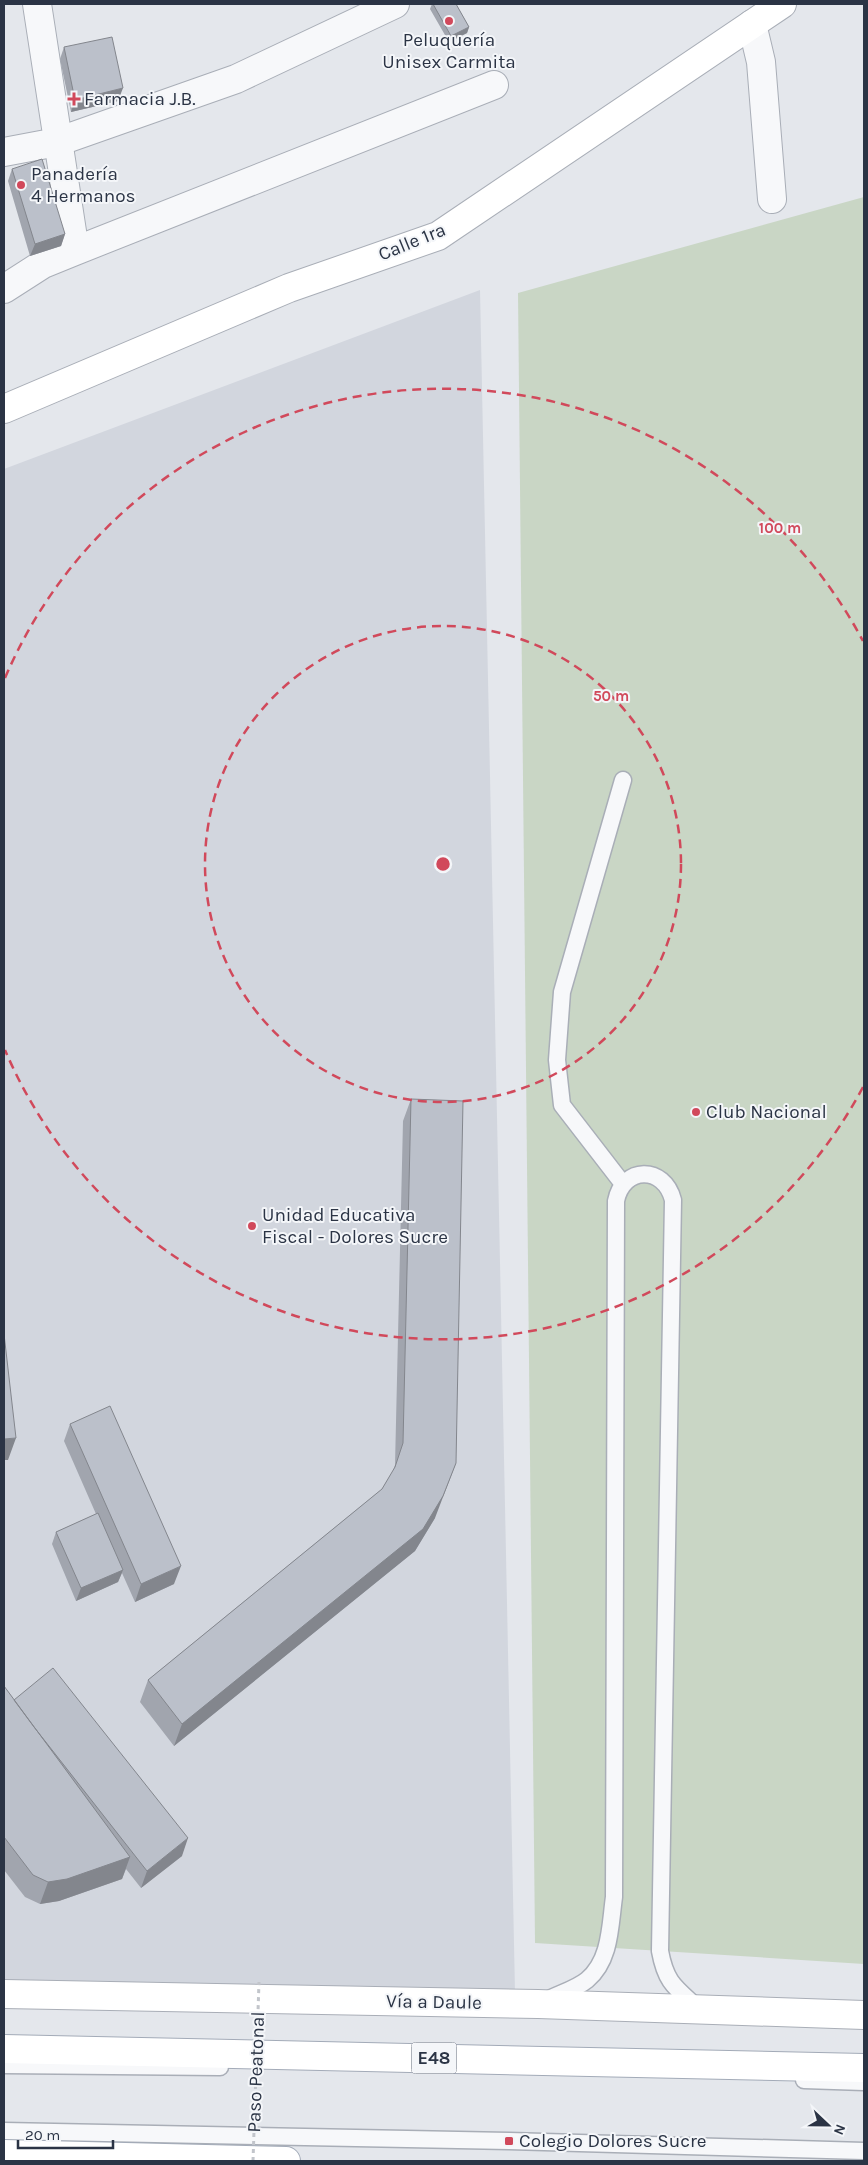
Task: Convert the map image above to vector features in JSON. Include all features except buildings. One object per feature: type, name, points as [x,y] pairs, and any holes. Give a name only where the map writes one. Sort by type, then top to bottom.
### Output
[{"type":"main road","name":"Calle 1ra","points":[[4,409],[289,288],[438,236],[782,4]]},
{"type":"main road","name":"Vía a Daule","points":[[4,1994],[538,2004],[864,2015]]},
{"type":"main road","name":"E48","points":[[4,2048],[864,2068]]},
{"type":"main road","points":[[4,2154],[286,2161]]},
{"type":"street","points":[[37,4],[75,250]]},
{"type":"street","points":[[4,152],[57,142],[236,79],[395,4]]},
{"type":"street","points":[[752,24],[761,62],[772,199]]},
{"type":"street","points":[[4,289],[43,264],[75,250],[494,85]]},
{"type":"lane","points":[[623,780],[562,992],[557,1060],[562,1105],[623,1184]]},
{"type":"lane","points":[[538,2004],[586,1980],[599,1967],[608,1947],[614,1897],[616,1211],[618,1192],[623,1184],[638,1175],[648,1174],[665,1183],[673,1200],[660,1951],[664,1973],[672,1985],[701,2011]]},
{"type":"lane","points":[[4,2066],[461,2069],[864,2082]]},
{"type":"lane","points":[[4,2131],[508,2141],[864,2151]]},
{"type":"path","name":"Paso Peatonal","points":[[253,2161],[259,1982]]},
{"type":"shaded area","name":"Unidad Educativa Fiscal - Dolores Sucre","points":[[480,290],[515,1992],[4,1984],[4,469]]},
{"type":"green space","name":"Club Nacional","points":[[864,197],[864,1964],[535,1943],[518,293]]},
{"type":"place","name":"Peluquería Unisex Carmita","points":[[449,21]]},
{"type":"place","name":"Farmacia J.B.","points":[[74,99]]},
{"type":"place","name":"Panadería 4 Hermanos","points":[[21,185]]},
{"type":"place","name":"Club Nacional","points":[[696,1112]]},
{"type":"place","name":"Unidad Educativa Fiscal - Dolores Sucre","points":[[252,1226]]},
{"type":"place","name":"Colegio Dolores Sucre","points":[[509,2141]]}]
